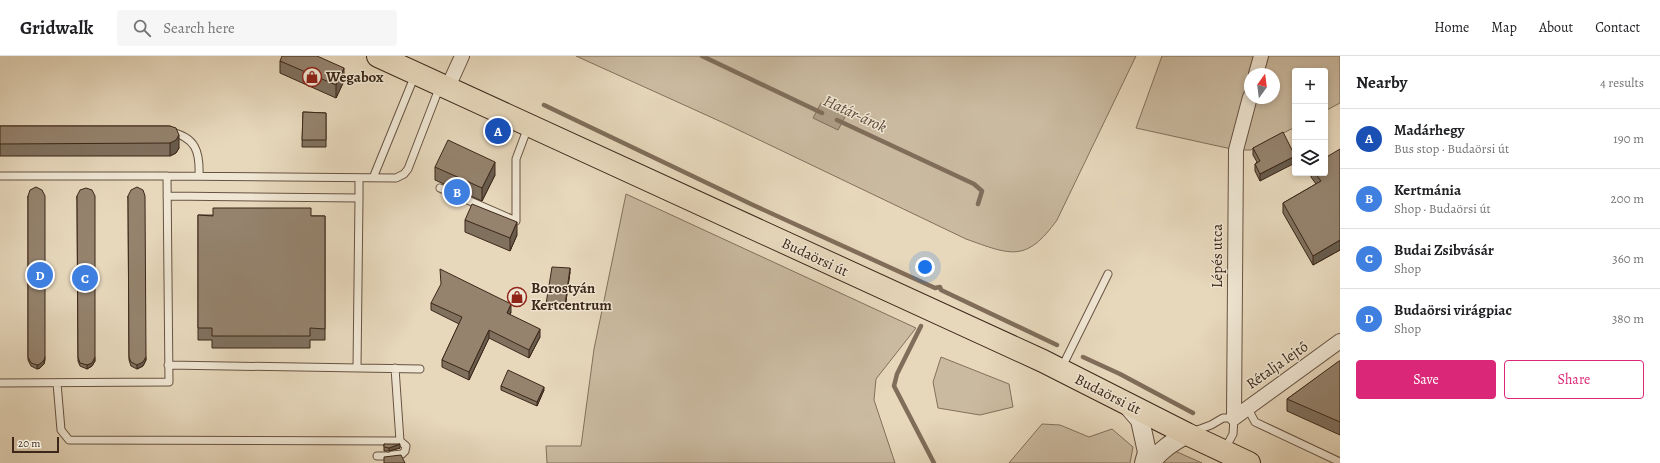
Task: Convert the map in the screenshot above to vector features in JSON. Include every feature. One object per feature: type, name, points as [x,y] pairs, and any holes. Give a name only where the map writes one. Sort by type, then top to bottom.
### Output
[{"type":"main road","name":"Budaörsi út","points":[[378,56],[1061,370],[1187,434],[1249,463]]},
{"type":"street","points":[[1258,68],[1261,56]]},
{"type":"street","points":[[444,86],[460,61]]},
{"type":"street","name":"Lépés utca","points":[[1234,418],[1236,150],[1248,104]]},
{"type":"street","name":"Rétalja lejtő","points":[[1234,418],[1340,341]]},
{"type":"street","points":[[1124,401],[1140,420],[1147,452],[1144,463]]},
{"type":"street","points":[[1151,463],[1161,451],[1174,441],[1187,434]]},
{"type":"lane","points":[[374,178],[415,73]]},
{"type":"lane","points":[[0,176],[396,178],[404,174],[408,169],[444,86]]},
{"type":"lane","points":[[440,188],[516,221],[516,159],[529,125]]},
{"type":"lane","points":[[159,132],[175,133],[183,136],[191,142],[196,148],[199,156],[200,176]]},
{"type":"lane","points":[[0,383],[169,382],[167,176]]},
{"type":"lane","points":[[357,368],[359,178]]},
{"type":"lane","points":[[167,196],[359,198]]},
{"type":"lane","points":[[1061,370],[1108,274]]},
{"type":"lane","points":[[168,365],[420,369]]},
{"type":"lane","points":[[395,368],[400,441]]},
{"type":"lane","points":[[57,383],[60,430],[69,440],[400,441],[406,446],[405,451],[402,454],[377,456]]},
{"type":"lane","points":[[1247,408],[1255,422],[1340,462]]},
{"type":"lane","points":[[1187,434],[1211,425],[1223,418],[1234,418],[1233,434],[1224,451]]},
{"type":"shaded area","points":[[576,56],[1136,56],[1057,220],[1046,234],[1036,243],[1017,252],[995,249],[966,239],[726,124]]},
{"type":"shaded area","points":[[1162,56],[1340,56],[1340,103],[1328,109],[1328,68],[1292,68],[1292,129],[1251,150],[1236,150],[1136,128]]},
{"type":"shaded area","points":[[821,103],[846,115],[838,130],[813,118]]},
{"type":"shaded area","points":[[626,194],[916,328],[876,379],[874,400],[895,463],[547,463],[546,446],[581,446],[594,349]]},
{"type":"shaded area","points":[[941,357],[1009,384],[1013,407],[980,415],[938,408],[933,382]]},
{"type":"shaded area","points":[[1042,424],[1060,425],[1089,437],[1112,429],[1133,447],[1130,463],[1009,463]]},
{"type":"shaded area","points":[[1175,451],[1202,463],[1159,463]]},
{"type":"building","points":[[282,56],[317,56],[344,68],[336,85],[280,61]]},
{"type":"building","points":[[303,112],[326,113],[326,140],[302,140]]},
{"type":"building","points":[[0,126],[170,126],[176,128],[179,135],[176,140],[170,143],[0,144]]},
{"type":"building","points":[[1283,132],[1292,150],[1292,158],[1260,174],[1255,164],[1260,161],[1253,148]]},
{"type":"building","points":[[448,140],[495,162],[482,188],[435,167]]},
{"type":"building","points":[[1340,149],[1340,240],[1313,256],[1283,203],[1321,181],[1317,176],[1328,176],[1328,156]]},
{"type":"building","points":[[36,187],[42,190],[45,196],[45,357],[40,364],[37,365],[31,363],[28,357],[28,196],[30,190]]},
{"type":"building","points":[[137,187],[143,190],[145,196],[146,357],[143,362],[137,365],[131,362],[129,357],[128,196],[131,190]]},
{"type":"building","points":[[86,188],[92,190],[95,196],[95,357],[92,363],[87,365],[80,363],[78,357],[77,196],[80,190]]},
{"type":"building","points":[[472,204],[517,222],[510,238],[465,220]]},
{"type":"building","points":[[213,208],[311,208],[311,216],[325,216],[325,329],[310,328],[310,336],[212,336],[212,328],[198,328],[198,215],[213,216]]},
{"type":"building","points":[[552,267],[570,268],[565,305],[546,304]]},
{"type":"building","points":[[440,269],[511,304],[507,313],[540,329],[529,350],[489,330],[469,372],[442,360],[462,317],[431,303],[441,284]]},
{"type":"building","points":[[1339,361],[1340,422],[1287,399]]},
{"type":"building","points":[[508,370],[544,387],[537,402],[501,386]]},
{"type":"building","points":[[384,444],[400,444],[389,448],[384,447]]},
{"type":"building","points":[[401,455],[405,463],[384,463],[384,457]]},
{"type":"waterway","name":"Határ-árok","points":[[702,56],[822,113]]},
{"type":"waterway","points":[[544,105],[753,205],[935,288],[940,287],[941,290],[1057,345]]},
{"type":"waterway","name":"Határ-árok","points":[[837,120],[974,184],[982,191],[978,204]]},
{"type":"waterway","name":"Határ-árok","points":[[921,326],[897,374],[894,386],[934,463]]},
{"type":"waterway","points":[[1083,357],[1120,374],[1193,413]]},
{"type":"place","name":"Wegabox","points":[[312,77]]},
{"type":"place","name":"Madárhegy","points":[[498,131]]},
{"type":"place","name":"Kertmánia","points":[[457,192]]},
{"type":"place","name":"Budaörsi virágpiac","points":[[40,275]]},
{"type":"place","name":"Budai Zsibvásár","points":[[85,278]]},
{"type":"place","name":"Borostyán Kertcentrum","points":[[517,297]]}]
